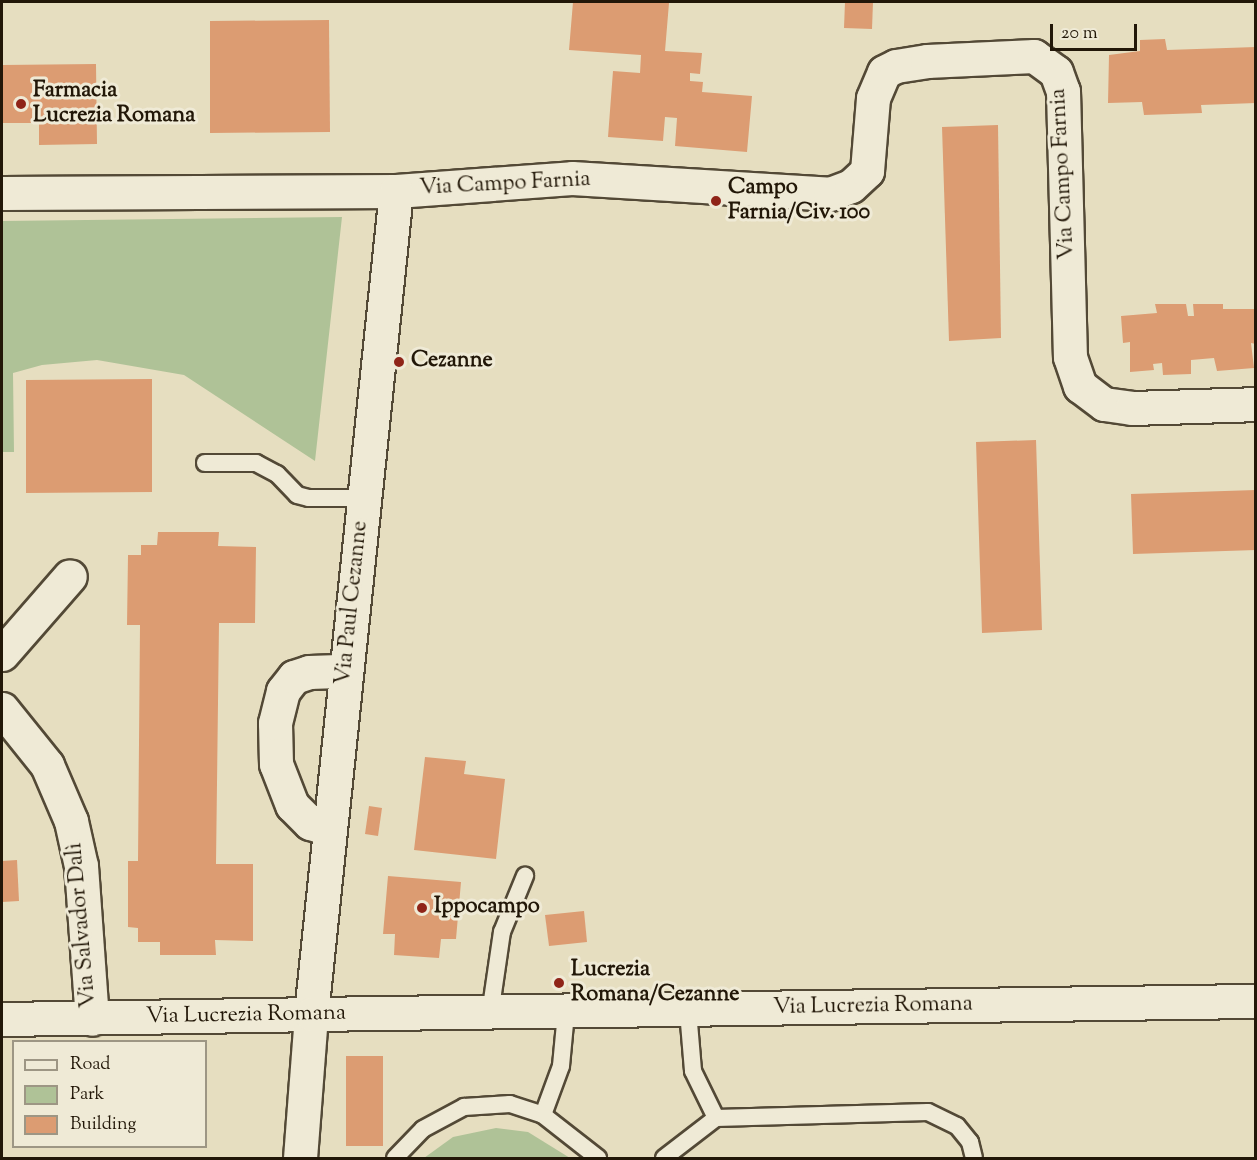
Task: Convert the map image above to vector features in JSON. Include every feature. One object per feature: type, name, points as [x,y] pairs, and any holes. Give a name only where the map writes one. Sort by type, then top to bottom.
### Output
[{"type":"street","name":"Via Campo Farnia","points":[[2,193],[396,191],[572,178],[812,194],[841,192],[867,171],[873,98],[884,72],[896,66],[927,60],[1034,56],[1056,72],[1063,91],[1070,357],[1080,386],[1104,404],[1132,408],[1256,404]]},
{"type":"street","name":"Via Paul Cezanne","points":[[300,1158],[310,1014],[396,191]]},
{"type":"street","points":[[2,654],[70,576]]},
{"type":"street","points":[[330,829],[310,823],[292,805],[276,764],[275,723],[283,691],[294,677],[309,672],[346,671]]},
{"type":"street","name":"Via Salvador Dalì","points":[[2,709],[31,741],[47,765],[71,821],[81,866],[92,1019]]},
{"type":"street","name":"Via Lucrezia Romana","points":[[2,1019],[566,1013],[1256,1001]]},
{"type":"lane","points":[[205,463],[244,462],[266,466],[297,495],[309,498],[364,498]]},
{"type":"lane","points":[[490,1014],[502,932],[525,876]]},
{"type":"lane","points":[[688,1011],[693,1071],[716,1118]]},
{"type":"lane","points":[[543,1115],[561,1066],[566,1013]]},
{"type":"lane","points":[[395,1158],[423,1129],[464,1107],[510,1104],[543,1115],[598,1158]]},
{"type":"lane","points":[[664,1158],[716,1118],[928,1112],[949,1119],[964,1133],[974,1158]]},
{"type":"green space","points":[[342,217],[315,461],[184,375],[97,360],[42,365],[13,373],[14,452],[2,452],[2,221]]},
{"type":"green space","points":[[496,1128],[528,1132],[570,1158],[424,1158],[453,1137]]},
{"type":"building","points":[[573,2],[669,3],[665,51],[702,53],[700,74],[690,73],[690,81],[703,82],[702,92],[752,96],[747,152],[675,146],[677,118],[665,117],[663,141],[608,137],[613,71],[640,73],[641,55],[569,50]]},
{"type":"building","points":[[845,2],[873,2],[872,29],[844,28]]},
{"type":"building","points":[[329,20],[330,132],[210,133],[210,21]]},
{"type":"building","points":[[1165,39],[1167,50],[1256,47],[1256,103],[1201,105],[1202,113],[1144,115],[1142,102],[1108,103],[1109,55],[1140,51],[1140,40]]},
{"type":"building","points":[[96,64],[97,144],[39,145],[39,123],[2,123],[2,65]]},
{"type":"building","points":[[998,125],[1001,338],[949,341],[942,127]]},
{"type":"building","points":[[1155,304],[1186,304],[1188,316],[1194,316],[1193,304],[1223,304],[1223,309],[1255,309],[1256,344],[1251,343],[1254,368],[1217,371],[1214,358],[1191,360],[1191,374],[1163,375],[1162,363],[1153,364],[1154,370],[1130,372],[1130,342],[1123,343],[1121,316],[1157,313]]},
{"type":"building","points":[[152,379],[152,492],[26,493],[26,380]]},
{"type":"building","points":[[1036,440],[1042,630],[982,633],[976,442]]},
{"type":"building","points":[[1256,490],[1256,550],[1133,554],[1131,494]]},
{"type":"building","points":[[158,532],[219,532],[218,546],[256,547],[255,623],[219,623],[216,864],[253,864],[253,941],[215,940],[216,955],[160,955],[160,942],[138,942],[138,928],[128,927],[128,861],[138,861],[140,625],[127,625],[128,555],[141,555],[141,545],[157,545]]},
{"type":"building","points":[[425,757],[466,761],[464,774],[505,779],[496,859],[414,850]]},
{"type":"building","points":[[369,806],[382,808],[378,836],[365,834]]},
{"type":"building","points":[[17,860],[19,901],[2,902],[2,861]]},
{"type":"building","name":"Ippocampo","points":[[388,876],[461,882],[456,939],[441,939],[439,958],[394,955],[395,934],[383,934]]},
{"type":"building","points":[[584,911],[587,942],[549,946],[545,915]]},
{"type":"building","points":[[346,1056],[383,1056],[383,1146],[346,1146]]},
{"type":"place","name":"Farmacia Lucrezia Romana","points":[[21,104]]},
{"type":"place","name":"Campo Farnia/Civ. 100","points":[[716,201]]},
{"type":"place","name":"Cezanne","points":[[399,362]]},
{"type":"place","name":"Ippocampo","points":[[422,908]]},
{"type":"place","name":"Lucrezia Romana/Cezanne","points":[[559,983]]}]
